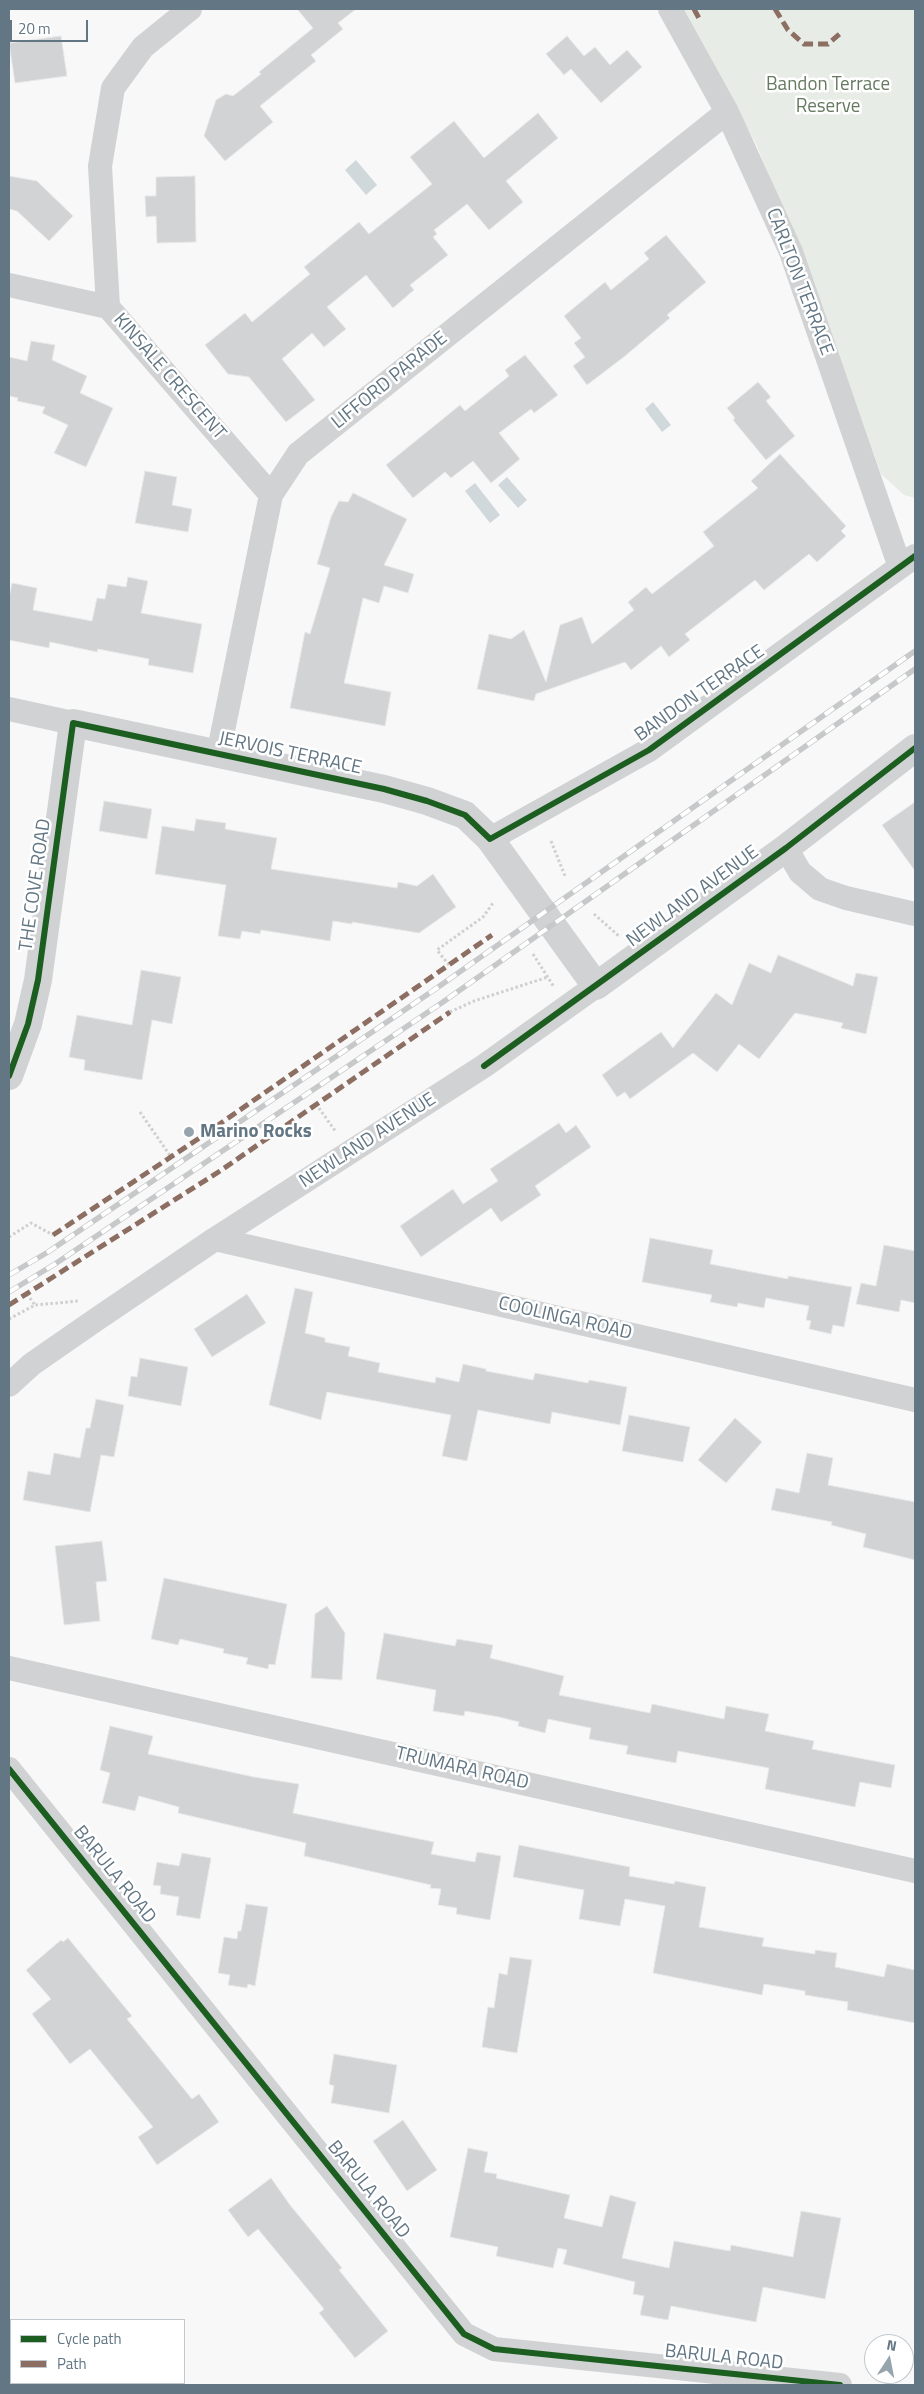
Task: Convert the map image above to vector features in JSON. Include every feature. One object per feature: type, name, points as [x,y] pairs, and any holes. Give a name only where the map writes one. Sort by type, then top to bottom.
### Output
[{"type":"street","name":"KINSALE CRESCENT","points":[[190,9],[142,47],[113,88],[100,166],[108,307],[271,495]]},
{"type":"street","name":"CARLTON TERRACE","points":[[670,9],[727,112],[791,252],[908,562]]},
{"type":"street","name":"LIFFORD PARADE","points":[[218,755],[271,495],[298,454],[727,112]]},
{"type":"street","points":[[9,285],[108,307]]},
{"type":"street","name":"BANDON TERRACE","points":[[490,839],[650,750],[908,562]]},
{"type":"street","name":"JERVOIS TERRACE","points":[[9,709],[384,790],[427,801],[465,816],[490,839],[596,986]]},
{"type":"street","name":"THE COVE ROAD","points":[[9,1076],[28,1024],[38,980],[73,723]]},
{"type":"street","name":"NEWLAND AVENUE","points":[[9,1385],[32,1364],[215,1239],[484,1066],[786,848],[915,748]]},
{"type":"street","points":[[786,848],[800,872],[820,889],[846,898],[915,914]]},
{"type":"street","name":"COOLINGA ROAD","points":[[215,1239],[915,1400]]},
{"type":"street","name":"TRUMARA ROAD","points":[[9,1668],[915,1871]]},
{"type":"street","name":"BARULA ROAD","points":[[9,1769],[464,2334],[494,2349],[769,2382],[840,2385]]},
{"type":"path","points":[[551,841],[565,876]]},
{"type":"path","points":[[449,965],[437,950],[483,917],[493,903]]},
{"type":"path","points":[[594,914],[620,938]]},
{"type":"path","points":[[533,954],[555,988]]},
{"type":"path","points":[[450,1012],[474,1001],[548,977]]},
{"type":"path","points":[[316,1104],[340,1137]]},
{"type":"path","points":[[140,1112],[171,1158]]},
{"type":"path","points":[[9,1237],[31,1223],[53,1235]]},
{"type":"path","points":[[28,1294],[35,1305]]},
{"type":"path","points":[[9,1319],[35,1305],[75,1300],[84,1302]]},
{"type":"green space","name":"Bandon Terrace Reserve","points":[[683,9],[915,9],[915,498],[904,495],[881,474],[815,289],[757,146]]},
{"type":"shaded area","points":[[356,160],[377,185],[366,195],[345,170]]},
{"type":"shaded area","points":[[653,402],[671,425],[662,432],[645,409]]},
{"type":"shaded area","points":[[507,477],[527,500],[518,508],[498,485]]},
{"type":"shaded area","points":[[475,483],[500,515],[490,523],[465,491]]},
{"type":"building","points":[[297,9],[356,9],[338,23],[343,29],[311,55],[316,61],[260,106],[273,122],[225,161],[204,136],[216,100],[226,94],[233,96],[313,28]]},
{"type":"building","points":[[61,36],[67,76],[15,83],[9,43]]},
{"type":"building","points":[[567,36],[584,56],[595,47],[610,65],[627,50],[642,67],[601,103],[571,69],[564,75],[546,54]]},
{"type":"building","points":[[538,113],[558,138],[506,181],[523,202],[489,230],[467,204],[434,230],[437,234],[433,237],[448,255],[410,285],[414,290],[393,308],[366,275],[327,307],[346,329],[324,347],[312,333],[282,359],[315,400],[286,422],[249,377],[228,374],[205,345],[245,313],[252,322],[310,274],[304,267],[359,222],[369,234],[432,184],[410,157],[454,121],[484,158]]},
{"type":"building","points":[[9,176],[37,181],[73,216],[49,241],[17,211],[9,209]]},
{"type":"building","points":[[195,176],[196,242],[157,243],[156,216],[146,217],[145,196],[156,196],[156,177]]},
{"type":"building","points":[[666,235],[706,282],[667,315],[670,318],[587,385],[573,366],[585,357],[574,343],[581,338],[564,316],[605,282],[611,290],[649,259],[644,253]]},
{"type":"building","points":[[31,341],[55,345],[52,360],[87,376],[80,393],[113,408],[86,467],[54,453],[68,425],[42,413],[45,407],[17,401],[18,398],[9,396],[9,357],[27,361]]},
{"type":"building","points":[[525,355],[558,395],[534,413],[531,409],[499,433],[520,459],[491,483],[473,461],[451,478],[445,472],[413,498],[386,465],[460,405],[465,411],[509,376],[505,370]]},
{"type":"building","points":[[758,382],[771,397],[766,401],[795,436],[766,460],[733,420],[735,418],[727,408]]},
{"type":"building","points":[[780,454],[846,526],[841,531],[846,536],[817,562],[809,554],[764,590],[755,580],[685,634],[690,640],[669,657],[661,646],[631,670],[625,662],[536,694],[534,701],[477,689],[489,634],[511,639],[524,630],[546,682],[560,625],[582,617],[592,644],[634,610],[628,602],[646,587],[652,594],[714,546],[703,532],[758,488],[751,481]]},
{"type":"building","points":[[145,471],[177,477],[172,505],[192,509],[188,532],[135,523]]},
{"type":"building","points":[[353,493],[407,519],[384,565],[414,574],[408,593],[384,586],[379,603],[363,598],[344,683],[391,692],[385,726],[290,708],[305,632],[310,634],[330,568],[317,564],[331,517],[339,501],[348,502]]},
{"type":"building","points":[[128,577],[148,581],[141,613],[202,624],[193,673],[148,665],[149,659],[98,649],[97,652],[50,642],[49,648],[9,640],[9,598],[12,583],[37,588],[33,610],[92,621],[97,598],[105,599],[108,584],[126,587]]},
{"type":"building","points":[[104,801],[152,809],[147,839],[99,831]]},
{"type":"building","points":[[915,802],[915,871],[882,825]]},
{"type":"building","points":[[196,819],[226,823],[225,829],[277,838],[271,869],[397,888],[398,882],[417,886],[433,874],[456,907],[419,933],[352,922],[352,924],[333,921],[330,941],[261,930],[260,934],[242,931],[240,939],[218,936],[226,885],[155,874],[162,826],[194,831]]},
{"type":"building","points":[[778,955],[853,986],[856,973],[878,977],[866,1034],[841,1028],[843,1023],[795,1013],[759,1059],[739,1044],[717,1072],[693,1053],[630,1099],[625,1092],[617,1097],[602,1075],[661,1032],[673,1048],[716,993],[732,1005],[749,963],[771,973]]},
{"type":"building","points":[[141,970],[181,977],[172,1024],[152,1020],[142,1080],[84,1070],[85,1060],[69,1057],[77,1015],[132,1025]]},
{"type":"building","points":[[559,1123],[566,1133],[576,1125],[591,1147],[535,1186],[541,1195],[501,1222],[491,1208],[421,1257],[400,1226],[453,1189],[463,1204],[498,1181],[490,1169]]},
{"type":"building","points":[[650,1238],[713,1250],[710,1264],[788,1279],[788,1276],[852,1287],[844,1327],[833,1325],[831,1334],[809,1329],[811,1321],[806,1320],[809,1306],[766,1298],[764,1308],[738,1303],[737,1307],[710,1302],[712,1295],[642,1282]]},
{"type":"building","points":[[884,1245],[915,1251],[915,1303],[901,1300],[899,1312],[856,1304],[861,1283],[876,1286]]},
{"type":"building","points":[[295,1288],[313,1292],[305,1333],[325,1338],[325,1342],[350,1347],[348,1356],[380,1363],[378,1372],[435,1383],[436,1377],[459,1382],[463,1364],[486,1369],[486,1371],[533,1380],[535,1373],[588,1383],[589,1380],[627,1387],[620,1425],[552,1412],[550,1424],[478,1410],[467,1461],[442,1456],[451,1415],[327,1392],[321,1420],[269,1405]]},
{"type":"building","points":[[247,1294],[266,1323],[212,1357],[194,1329]]},
{"type":"building","points":[[140,1358],[188,1367],[181,1406],[128,1396],[131,1376],[137,1377]]},
{"type":"building","points":[[96,1399],[124,1405],[114,1457],[101,1455],[90,1512],[23,1500],[28,1471],[50,1475],[54,1453],[80,1458],[86,1428],[90,1428]]},
{"type":"building","points":[[629,1415],[690,1427],[683,1462],[622,1451]]},
{"type":"building","points":[[735,1418],[762,1442],[726,1483],[698,1460]]},
{"type":"building","points":[[807,1453],[833,1458],[828,1485],[915,1502],[915,1560],[863,1547],[866,1534],[831,1525],[832,1522],[771,1510],[776,1488],[799,1493]]},
{"type":"building","points":[[102,1541],[107,1581],[96,1582],[100,1621],[64,1625],[55,1546]]},
{"type":"building","points":[[164,1578],[287,1604],[275,1665],[269,1664],[268,1669],[246,1664],[248,1658],[223,1653],[224,1649],[180,1639],[178,1645],[151,1639]]},
{"type":"building","points":[[327,1606],[345,1633],[342,1680],[311,1678],[315,1614]]},
{"type":"building","points":[[384,1633],[455,1646],[457,1639],[493,1645],[490,1658],[564,1676],[559,1695],[650,1713],[652,1704],[724,1719],[726,1706],[769,1714],[765,1731],[814,1741],[812,1749],[895,1765],[891,1788],[860,1782],[855,1807],[765,1789],[769,1768],[678,1751],[676,1763],[626,1754],[628,1746],[589,1739],[591,1728],[548,1719],[545,1733],[518,1726],[519,1722],[499,1717],[465,1711],[464,1716],[433,1711],[436,1690],[376,1679]]},
{"type":"building","points":[[110,1726],[153,1736],[148,1754],[254,1777],[299,1784],[293,1813],[434,1842],[431,1854],[475,1862],[477,1852],[501,1856],[490,1920],[456,1914],[457,1908],[438,1905],[441,1889],[430,1888],[431,1885],[304,1856],[306,1843],[178,1813],[179,1807],[139,1796],[135,1811],[102,1803],[110,1773],[100,1770]]},
{"type":"building","points":[[519,1845],[630,1867],[629,1876],[674,1884],[675,1881],[706,1887],[699,1927],[764,1938],[762,1946],[815,1954],[815,1950],[837,1953],[835,1967],[884,1977],[887,1964],[915,1970],[915,2023],[847,2010],[848,2002],[805,1995],[805,1991],[764,1984],[762,1995],[653,1973],[665,1906],[625,1899],[620,1926],[579,1919],[584,1890],[513,1877]]},
{"type":"building","points":[[182,1853],[211,1858],[200,1919],[176,1915],[179,1897],[160,1894],[161,1886],[153,1885],[157,1862],[179,1866]]},
{"type":"building","points":[[246,1904],[268,1907],[255,1986],[248,1984],[247,1988],[228,1985],[230,1975],[218,1973],[224,1937],[237,1939],[238,1931],[241,1931]]},
{"type":"building","points":[[68,1938],[132,2016],[127,2019],[192,2099],[199,2094],[219,2122],[157,2165],[138,2137],[153,2127],[90,2049],[70,2064],[32,2014],[51,1999],[26,1970],[61,1940],[63,1942]]},
{"type":"building","points":[[510,1957],[532,1960],[517,2053],[482,2047],[488,2007],[494,2008],[499,1973],[507,1975]]},
{"type":"building","points":[[334,2054],[397,2065],[389,2113],[331,2103],[334,2086],[329,2084]]},
{"type":"building","points":[[403,2120],[437,2170],[407,2191],[373,2141]]},
{"type":"building","points":[[468,2148],[488,2152],[484,2172],[497,2174],[496,2178],[570,2195],[564,2218],[602,2227],[610,2195],[636,2202],[622,2258],[669,2268],[674,2241],[730,2251],[731,2245],[793,2257],[801,2211],[841,2218],[825,2299],[763,2287],[756,2322],[671,2306],[668,2320],[640,2315],[644,2296],[633,2294],[635,2282],[563,2264],[567,2250],[558,2248],[553,2268],[496,2256],[498,2247],[450,2237]]},
{"type":"building","points":[[271,2178],[290,2205],[342,2268],[339,2270],[388,2331],[355,2358],[319,2313],[324,2309],[258,2229],[248,2237],[228,2210]]},
{"type":"railway","points":[[9,1275],[48,1252],[434,990],[915,651]]},
{"type":"railway","points":[[9,1292],[55,1264],[443,1002],[915,669]]},
{"type":"marked path","points":[[694,9],[701,22]]},
{"type":"marked path","points":[[775,9],[788,30],[804,44],[828,44],[842,32]]},
{"type":"marked path","points":[[53,1235],[198,1139],[492,935]]},
{"type":"marked path","points":[[9,1305],[220,1171],[450,1012]]},
{"type":"cycle path","points":[[9,1076],[28,1024],[38,980],[73,723],[384,789],[427,801],[465,815],[490,839],[649,750],[915,556]]},
{"type":"cycle path","points":[[484,1066],[786,848],[915,748]]},
{"type":"cycle path","points":[[9,1769],[464,2334],[494,2349],[840,2385]]},
{"type":"place","name":"Marino Rocks","points":[[189,1132]]}]
